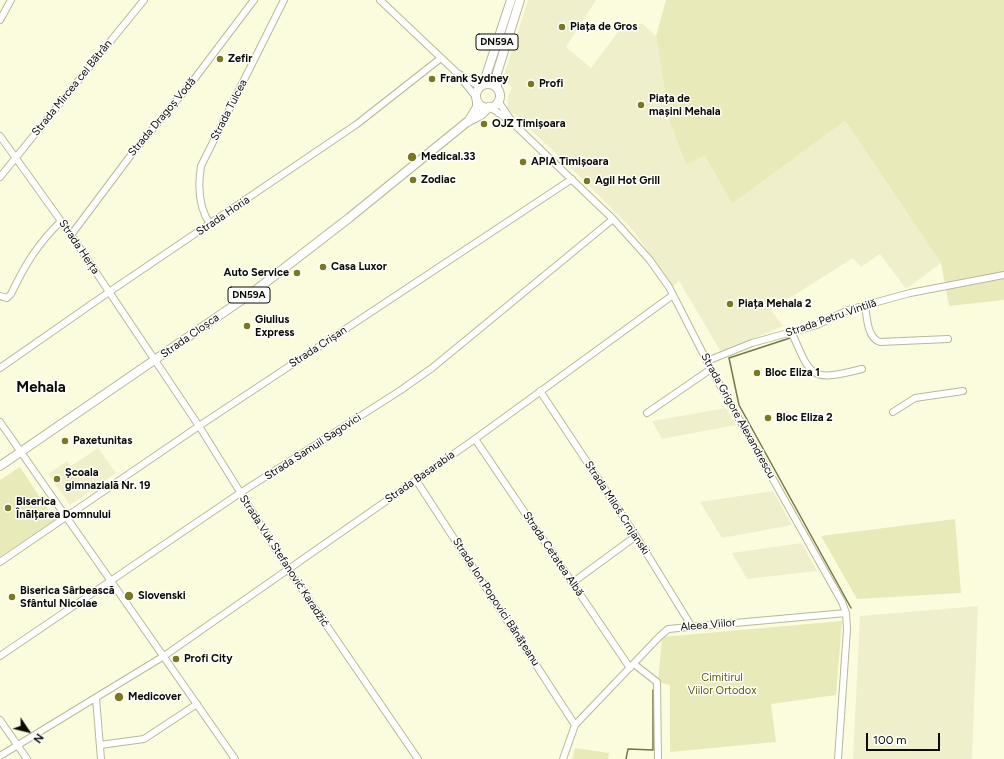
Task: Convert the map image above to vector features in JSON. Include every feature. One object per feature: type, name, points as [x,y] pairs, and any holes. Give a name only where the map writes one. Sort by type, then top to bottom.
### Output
[{"type":"main road","name":"DN59A","points":[[477,99],[476,93],[482,86],[511,0]]},
{"type":"main road","name":"DN59A","points":[[489,107],[498,101],[499,93],[497,88],[497,73],[520,0]]},
{"type":"main road","points":[[482,86],[492,85],[497,88]]},
{"type":"main road","points":[[477,99],[482,106],[489,107]]},
{"type":"main road","name":"Strada Cloșca","points":[[468,122],[474,112],[477,99]]},
{"type":"main road","name":"Strada Cloșca","points":[[0,466],[252,293],[365,206],[468,122],[480,115],[489,107]]},
{"type":"street","points":[[0,20],[11,0]]},
{"type":"street","name":"Strada Mircea cel Bătrân","points":[[0,177],[144,0]]},
{"type":"street","name":"Strada Dragoș Vodă","points":[[71,235],[131,155],[192,82],[254,0]]},
{"type":"street","name":"Strada Tulcea","points":[[210,224],[205,217],[201,203],[199,178],[202,166],[284,0]]},
{"type":"street","points":[[380,0],[456,72],[477,99]]},
{"type":"street","name":"Strada Horia","points":[[0,368],[109,292],[357,124],[441,58]]},
{"type":"street","points":[[456,72],[482,86]]},
{"type":"street","name":"Strada Grigore Alexandrescu","points":[[498,101],[514,124]]},
{"type":"street","name":"Strada Grigore Alexandrescu","points":[[489,107],[514,124],[572,179],[613,219],[649,259],[673,295],[711,369],[842,602],[846,614],[847,629],[838,759]]},
{"type":"street","name":"Strada Herța","points":[[0,136],[16,156],[71,235],[154,360]]},
{"type":"street","name":"Strada Crișan","points":[[0,562],[199,426],[572,179]]},
{"type":"street","name":"Strada Samuil Sagovici","points":[[0,656],[240,493],[401,390],[432,368],[613,219]]},
{"type":"street","points":[[0,296],[7,298],[11,294],[27,261],[45,237],[61,221]]},
{"type":"street","name":"Strada Petru Vintilă","points":[[707,361],[752,343],[817,325],[848,310],[865,305],[910,293],[1004,275]]},
{"type":"street","name":"Strada Basarabia","points":[[0,756],[164,656],[475,439],[673,295]]},
{"type":"street","points":[[865,305],[874,340],[880,342],[948,339]]},
{"type":"street","points":[[791,331],[805,363],[811,371],[818,375],[826,376],[862,369]]},
{"type":"street","name":"Strada Vuk Stefanović Karadžić","points":[[154,360],[199,426],[288,570],[418,759]]},
{"type":"street","points":[[647,413],[711,369]]},
{"type":"street","name":"Strada Miloš Crnjanski","points":[[540,391],[636,536],[692,627]]},
{"type":"street","points":[[893,412],[915,398],[963,391]]},
{"type":"street","points":[[0,422],[20,453],[235,759]]},
{"type":"street","name":"Strada Cetatea Albă","points":[[475,439],[572,583],[632,666],[657,682],[658,759]]},
{"type":"street","name":"Strada Ion Popovici Bănățeanu","points":[[416,480],[575,725]]},
{"type":"street","points":[[572,583],[636,536]]},
{"type":"street","name":"Aleea Viilor","points":[[563,759],[575,725],[663,632],[675,627],[692,627],[846,614]]},
{"type":"street","points":[[96,698],[101,759]]},
{"type":"street","points":[[100,745],[144,739],[197,704]]},
{"type":"street","points":[[0,720],[27,759]]},
{"type":"shaded area","points":[[528,0],[596,0],[566,47],[591,68],[624,24],[643,24],[656,36],[670,123],[686,165],[705,156],[732,204],[845,121],[941,263],[906,289],[880,254],[861,267],[853,258],[771,310],[783,326],[721,352],[679,281],[673,286],[632,229],[568,165],[507,108],[508,97],[512,88],[503,78]]},
{"type":"shaded area","points":[[726,408],[736,425],[662,439],[652,421]]},
{"type":"shaded area","points":[[98,448],[116,473],[70,505],[48,474],[67,461],[71,466]]},
{"type":"shaded area","points":[[773,491],[792,525],[722,538],[700,502]]},
{"type":"shaded area","points":[[802,543],[817,571],[747,579],[732,553]]},
{"type":"shaded area","points":[[978,606],[972,759],[853,759],[860,616]]},
{"type":"green space","points":[[666,0],[1004,0],[1004,300],[949,306],[941,263],[845,121],[732,204],[705,156],[686,165],[670,123],[656,36]]},
{"type":"green space","points":[[20,467],[55,520],[0,557],[0,480]]},
{"type":"green space","points":[[71,470],[81,485],[73,491],[63,476]]},
{"type":"green space","points":[[955,519],[961,593],[857,599],[821,536]]},
{"type":"green space","name":"Cimitirul Viilor Ortodox","points":[[842,621],[836,695],[771,704],[776,742],[670,752],[670,685],[658,682],[662,637]]},
{"type":"green space","points":[[575,748],[609,753],[608,759],[572,759]]},
{"type":"waterway","points":[[790,338],[729,358],[739,405],[851,608]]},
{"type":"waterway","points":[[626,759],[628,749],[653,750],[653,690]]},
{"type":"place","name":"Piața de Gros","points":[[562,27]]},
{"type":"place","name":"Zefir","points":[[220,59]]},
{"type":"place","name":"Frank Sydney","points":[[432,79]]},
{"type":"place","name":"Profi","points":[[531,84]]},
{"type":"place","name":"Piața de mașini Mehala","points":[[641,105]]},
{"type":"place","name":"OJZ Timișoara","points":[[484,124]]},
{"type":"place","name":"Medical.33","points":[[412,157]]},
{"type":"place","name":"APIA Timișoara","points":[[523,162]]},
{"type":"place","name":"Zodiac","points":[[413,180]]},
{"type":"place","name":"Agil Hot Grill","points":[[587,181]]},
{"type":"place","name":"Casa Luxor","points":[[323,267]]},
{"type":"place","name":"Auto Service","points":[[297,273]]},
{"type":"place","name":"Piața Mehala 2","points":[[730,304]]},
{"type":"place","name":"Giulius Express","points":[[247,326]]},
{"type":"place","name":"Bloc Eliza 1","points":[[757,373]]},
{"type":"place","name":"Bloc Eliza 2","points":[[768,418]]},
{"type":"place","name":"Paxetunitas","points":[[65,441]]},
{"type":"place","name":"Școala gimnazială Nr. 19","points":[[57,479]]},
{"type":"place","name":"Biserica Înălțarea Domnului","points":[[8,508]]},
{"type":"place","name":"Slovenski","points":[[129,596]]},
{"type":"place","name":"Biserica Sârbească Sfântul Nicolae","points":[[12,597]]},
{"type":"place","name":"Profi City","points":[[176,659]]},
{"type":"place","name":"Medicover","points":[[119,697]]},
{"type":"district","name":"Mehala","points":[[41,388]]}]
